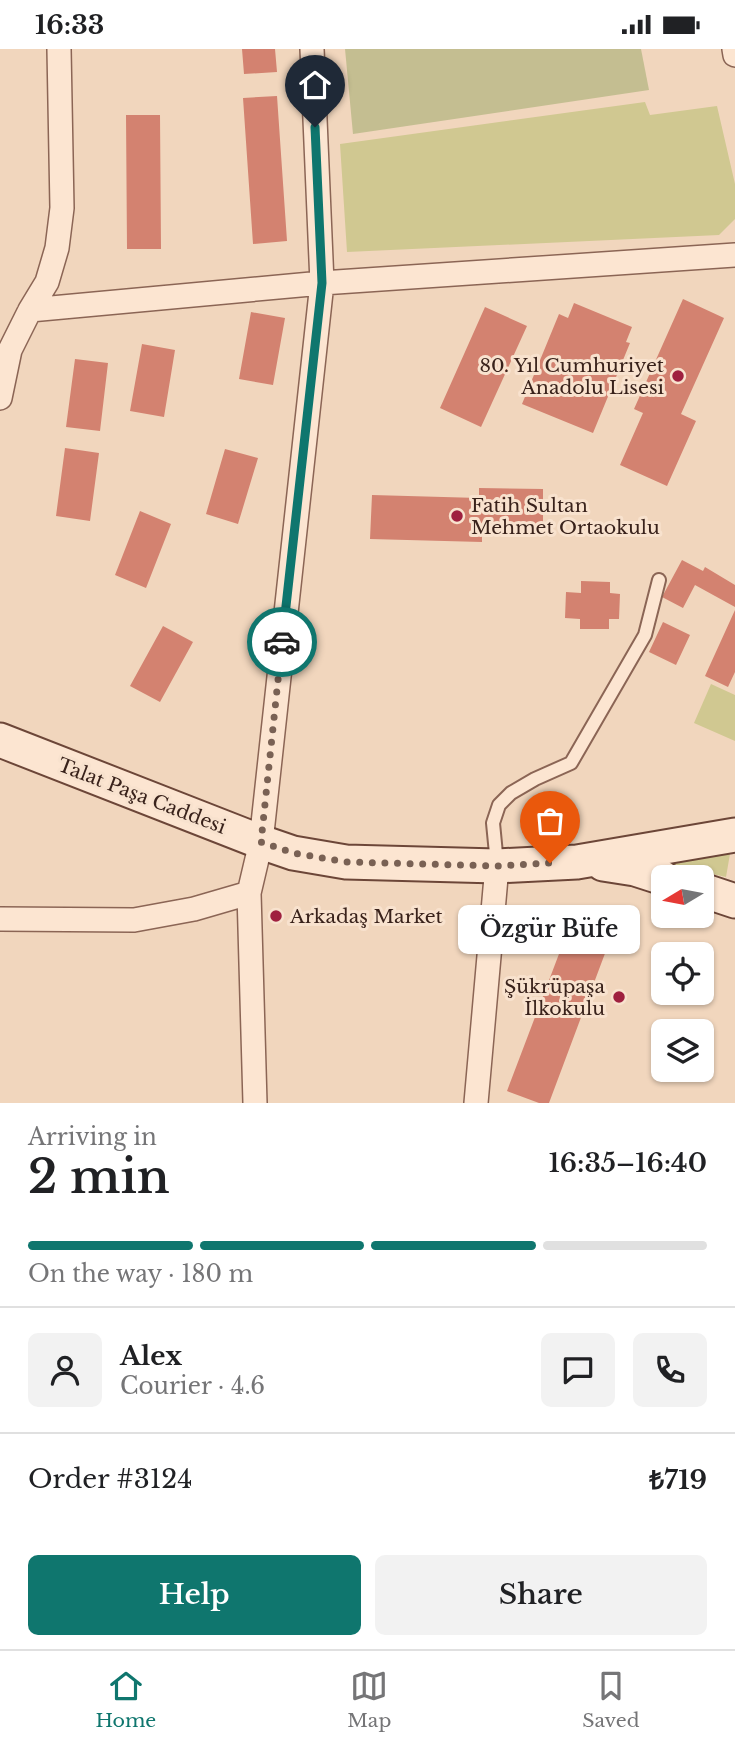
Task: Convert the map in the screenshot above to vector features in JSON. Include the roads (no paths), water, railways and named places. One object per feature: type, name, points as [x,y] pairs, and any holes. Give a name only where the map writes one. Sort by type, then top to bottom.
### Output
[{"type":"main road","name":"Talat Paşa Caddesi","points":[[0,740],[261,842],[293,853],[346,862],[497,866],[576,862],[735,835]]},
{"type":"main road","name":"Talat Paşa Caddesi","points":[[576,862],[635,869],[651,874]]},
{"type":"main road","points":[[714,894],[735,901]]},
{"type":"street","points":[[0,398],[10,350],[47,282],[57,248],[62,208],[59,49]]},
{"type":"street","points":[[255,1103],[249,893],[261,842],[322,283],[312,49]]},
{"type":"street","points":[[734,49],[735,55]]},
{"type":"street","points":[[30,310],[322,283],[735,255]]},
{"type":"street","points":[[476,1103],[497,866]]},
{"type":"street","points":[[0,919],[134,920],[194,909],[249,893]]},
{"type":"lane","points":[[497,866],[493,823],[499,805],[511,793],[535,779],[571,763],[645,635],[659,580]]},
{"type":"place","name":"80. Yıl Cumhuriyet Anadolu Lisesi","points":[[678,376]]},
{"type":"place","name":"Fatih Sultan Mehmet Ortaokulu","points":[[457,516]]},
{"type":"place","name":"Özgür Büfe","points":[[550,863]]},
{"type":"place","name":"Arkadaş Market","points":[[276,916]]},
{"type":"place","name":"Şükrüpaşa İlkokulu","points":[[619,997]]}]
